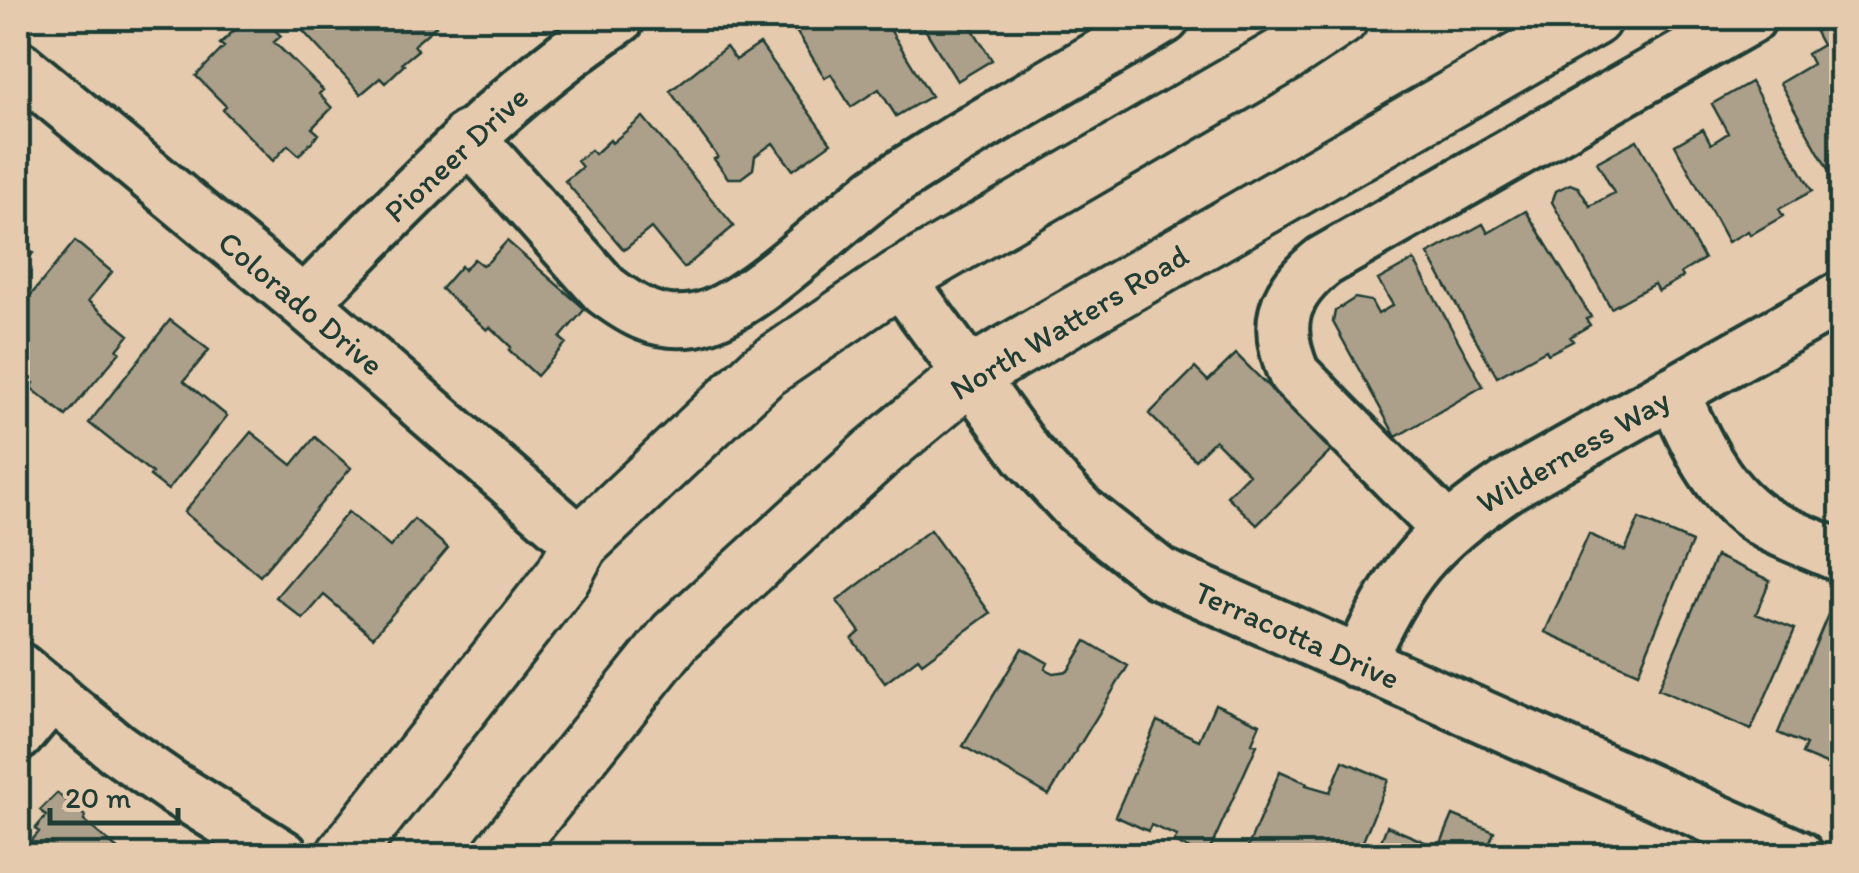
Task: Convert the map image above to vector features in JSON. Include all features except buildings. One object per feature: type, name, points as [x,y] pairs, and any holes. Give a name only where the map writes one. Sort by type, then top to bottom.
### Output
[{"type":"main road","points":[[344,856],[564,576],[581,542],[763,372],[898,278],[1284,55],[1340,18]]},
{"type":"main road","name":"North Watters Road","points":[[500,856],[676,636],[874,455],[970,375],[1592,18]]},
{"type":"street","name":"Pioneer Drive","points":[[304,303],[468,136],[570,51],[619,18]]},
{"type":"street","points":[[468,136],[605,290],[629,309],[659,322],[698,320],[739,302],[886,185],[1164,18]]},
{"type":"street","points":[[1448,530],[1294,374],[1284,350],[1282,324],[1289,298],[1303,277],[1324,261],[1750,18]]},
{"type":"street","name":"Colorado Drive","points":[[18,66],[304,303],[581,542]]},
{"type":"street","name":"Terracotta Drive","points":[[898,278],[1028,455],[1078,509],[1159,572],[1798,856]]},
{"type":"street","name":"Wilderness Way","points":[[1359,664],[1395,590],[1421,555],[1458,519],[1508,486],[1842,297]]},
{"type":"street","points":[[1673,392],[1697,444],[1740,503],[1766,524],[1842,557]]},
{"type":"street","points":[[18,734],[35,681],[116,748],[282,856]]}]
